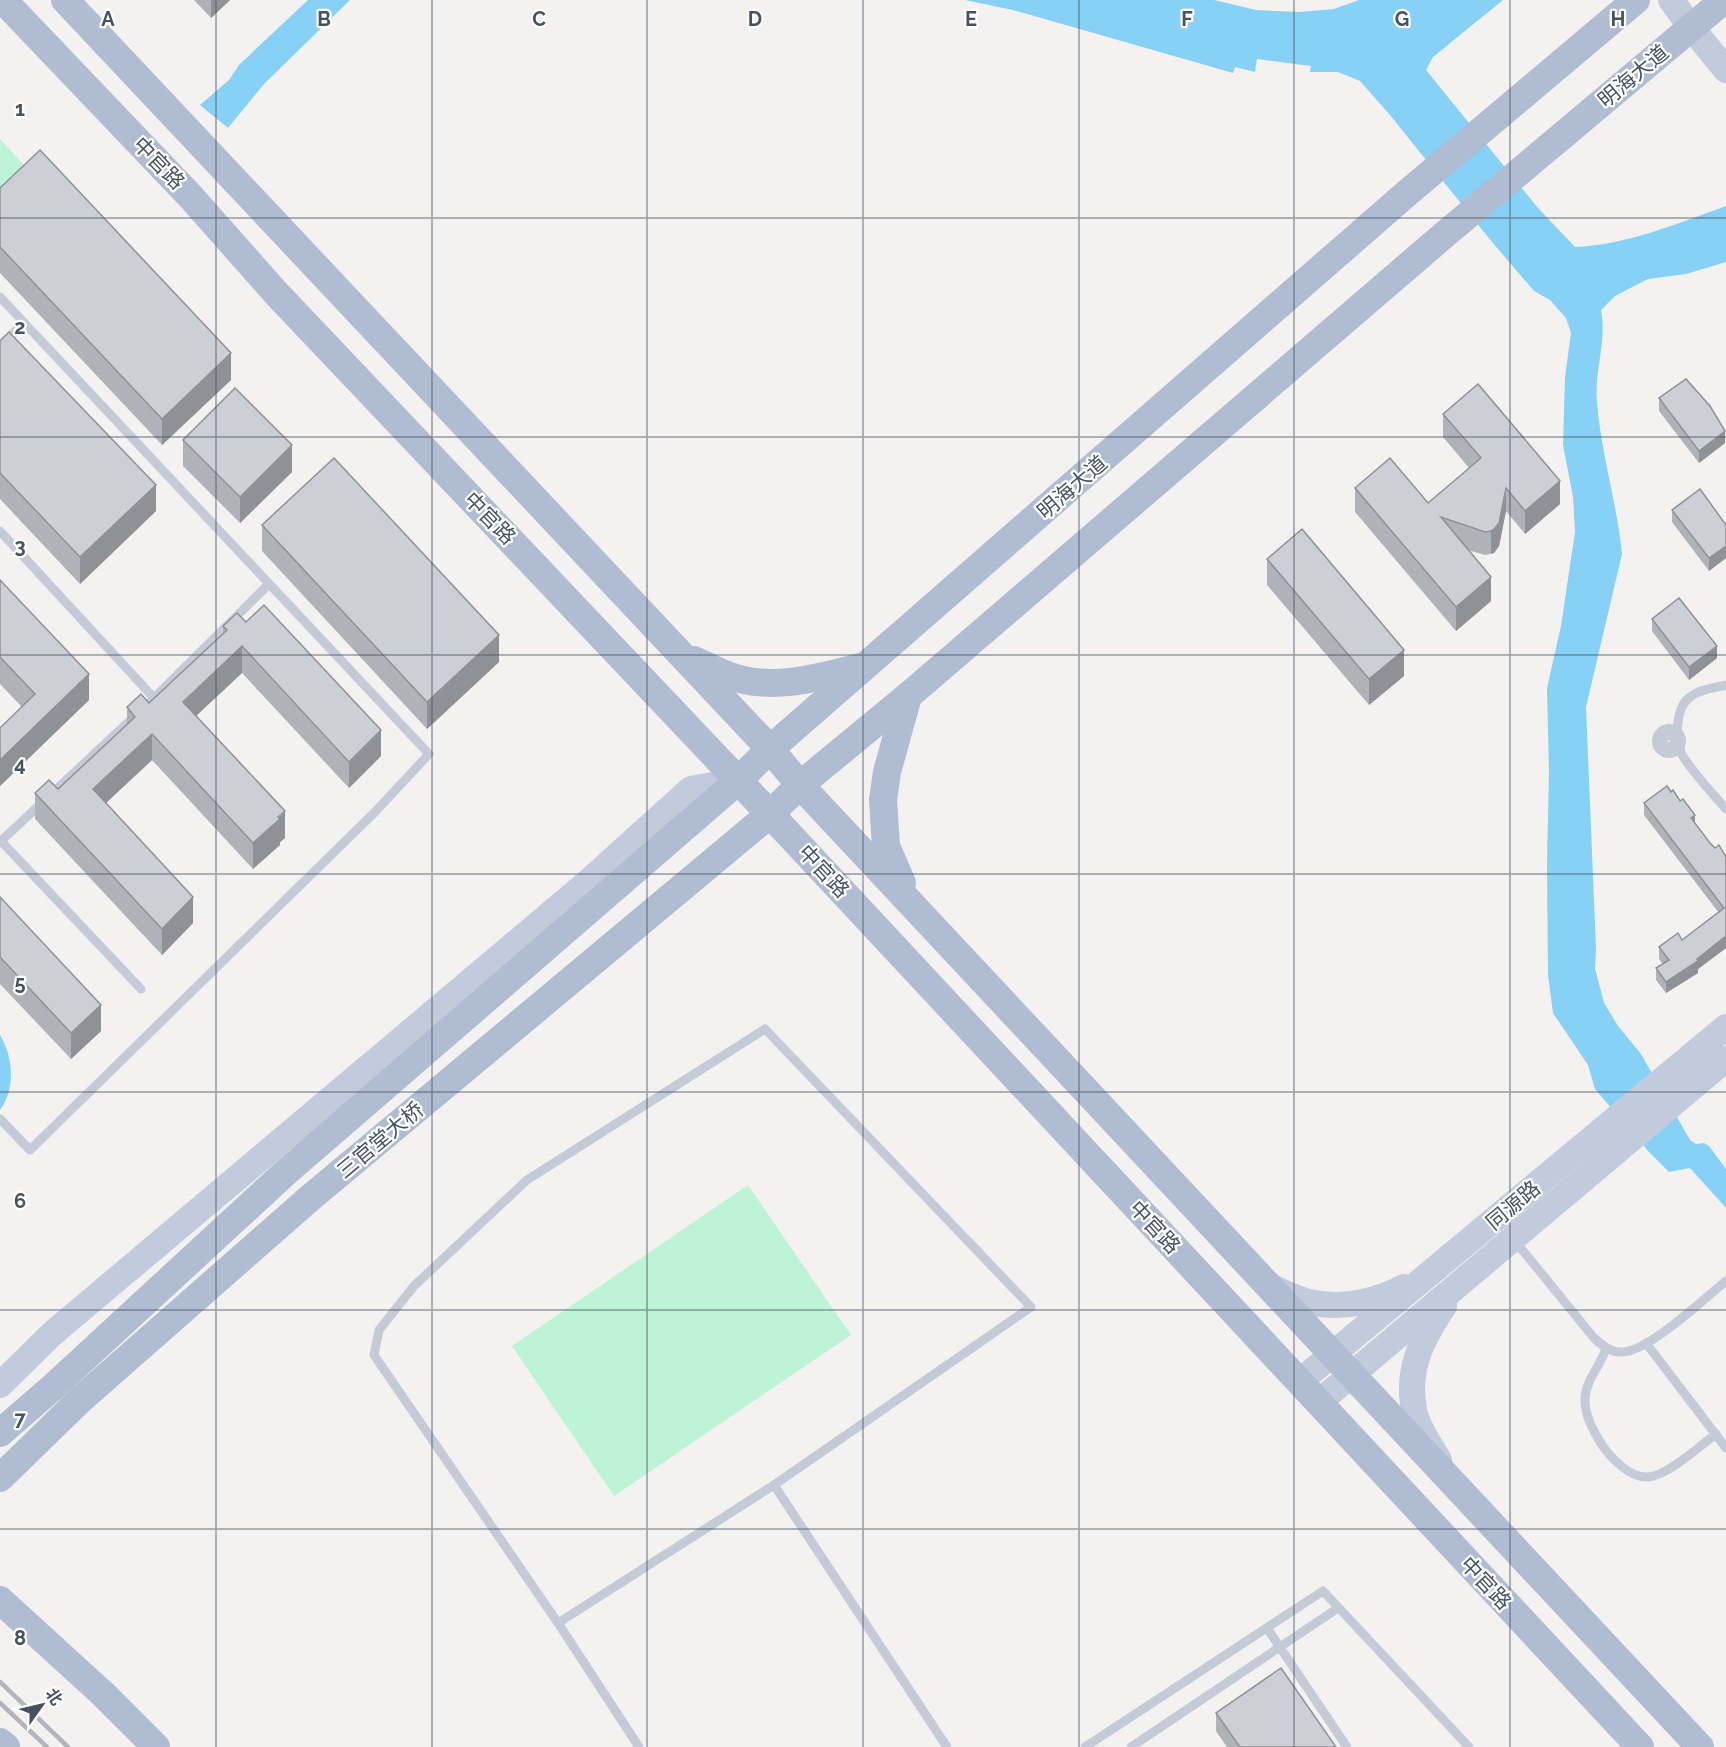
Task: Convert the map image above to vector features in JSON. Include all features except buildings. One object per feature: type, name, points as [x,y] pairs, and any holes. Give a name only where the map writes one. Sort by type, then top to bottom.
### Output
[{"type":"main road","name":"中官路","points":[[3,0],[191,197],[276,293],[739,780],[1640,1747]]},
{"type":"main road","name":"中官路","points":[[65,0],[770,749],[800,785],[1700,1747]]},
{"type":"main road","name":"明海大道","points":[[739,780],[770,749],[1406,194],[1636,0]]},
{"type":"main road","name":"明海大道","points":[[908,696],[1444,235],[1724,0]]},
{"type":"main road","points":[[678,652],[729,676],[762,683],[808,681],[868,665]]},
{"type":"main road","points":[[770,814],[800,785],[908,696]]},
{"type":"main road","points":[[908,696],[887,772],[883,801],[886,846],[910,902]]},
{"type":"main road","name":"三官堂大桥","points":[[0,1433],[62,1379],[285,1173],[739,780]]},
{"type":"main road","name":"三官堂大桥","points":[[0,1478],[80,1400],[310,1198],[770,814]]},
{"type":"main road","points":[[0,1600],[103,1694],[156,1747]]},
{"type":"main road","points":[[0,1742],[6,1747]]},
{"type":"street","points":[[1671,0],[1726,70]]},
{"type":"street","points":[[0,1384],[53,1333],[273,1150],[588,882],[691,789],[739,780]]},
{"type":"street","name":"同源路","points":[[1342,1366],[1438,1268],[1726,1027]]},
{"type":"street","name":"同源路","points":[[1308,1393],[1342,1366],[1456,1287],[1726,1059]]},
{"type":"street","points":[[1266,1284],[1295,1298],[1316,1304],[1349,1304],[1385,1297],[1438,1268]]},
{"type":"street","points":[[1451,1480],[1428,1441],[1414,1411],[1412,1380],[1416,1356],[1433,1322],[1456,1287]]},
{"type":"lane","points":[[0,297],[429,754],[334,852],[30,1150],[0,1119]]},
{"type":"lane","points":[[0,346],[24,323]]},
{"type":"lane","points":[[0,531],[154,698]]},
{"type":"lane","points":[[141,990],[1,842],[154,698],[270,584]]},
{"type":"lane","points":[[1726,685],[1706,689],[1689,698],[1677,721],[1677,740],[1683,757],[1726,810]]},
{"type":"lane","points":[[558,1623],[774,1485],[1031,1307],[765,1029],[527,1180],[414,1286],[379,1330],[374,1354],[558,1623],[639,1747]]},
{"type":"lane","points":[[1514,1239],[1594,1338],[1606,1348],[1622,1353],[1646,1343],[1667,1329],[1726,1281]]},
{"type":"lane","points":[[1646,1343],[1726,1448]]},
{"type":"lane","points":[[1606,1348],[1600,1364],[1588,1381],[1584,1401],[1592,1429],[1610,1456],[1630,1472],[1646,1477],[1668,1470],[1716,1434]]},
{"type":"lane","points":[[774,1485],[946,1747]]},
{"type":"lane","points":[[1085,1747],[1323,1591],[1469,1747]]},
{"type":"lane","points":[[1131,1747],[1338,1608]]},
{"type":"lane","points":[[1267,1628],[1347,1747]]},
{"type":"green space","points":[[0,139],[24,165],[0,188]]},
{"type":"green space","points":[[748,1185],[851,1335],[614,1496],[512,1346]]},
{"type":"water","points":[[308,0],[350,0],[264,84],[228,128],[200,105],[229,80],[239,65]]},
{"type":"water","points":[[965,0],[1214,0],[1256,10],[1299,12],[1334,9],[1359,0],[1503,0],[1433,57],[1426,70],[1538,208],[1575,247],[1633,238],[1726,206],[1726,262],[1686,274],[1648,279],[1615,296],[1601,310],[1602,334],[1597,402],[1622,554],[1586,707],[1595,968],[1604,1003],[1618,1026],[1641,1054],[1690,1140],[1696,1144],[1704,1143],[1709,1146],[1726,1169],[1726,1208],[1690,1168],[1669,1172],[1649,1152],[1595,1089],[1588,1065],[1553,1013],[1548,975],[1547,688],[1561,626],[1575,532],[1573,497],[1563,445],[1565,377],[1571,333],[1566,318],[1550,300],[1534,291],[1360,81],[1338,72],[1310,72],[1311,66],[1257,59],[1255,72],[1235,67],[1233,73],[1013,10]]},
{"type":"water","points":[[0,1035],[8,1053],[11,1072],[9,1092],[0,1110]]},
{"type":"railway","points":[[0,1682],[68,1747]]},
{"type":"railway","points":[[0,1703],[47,1747]]}]
